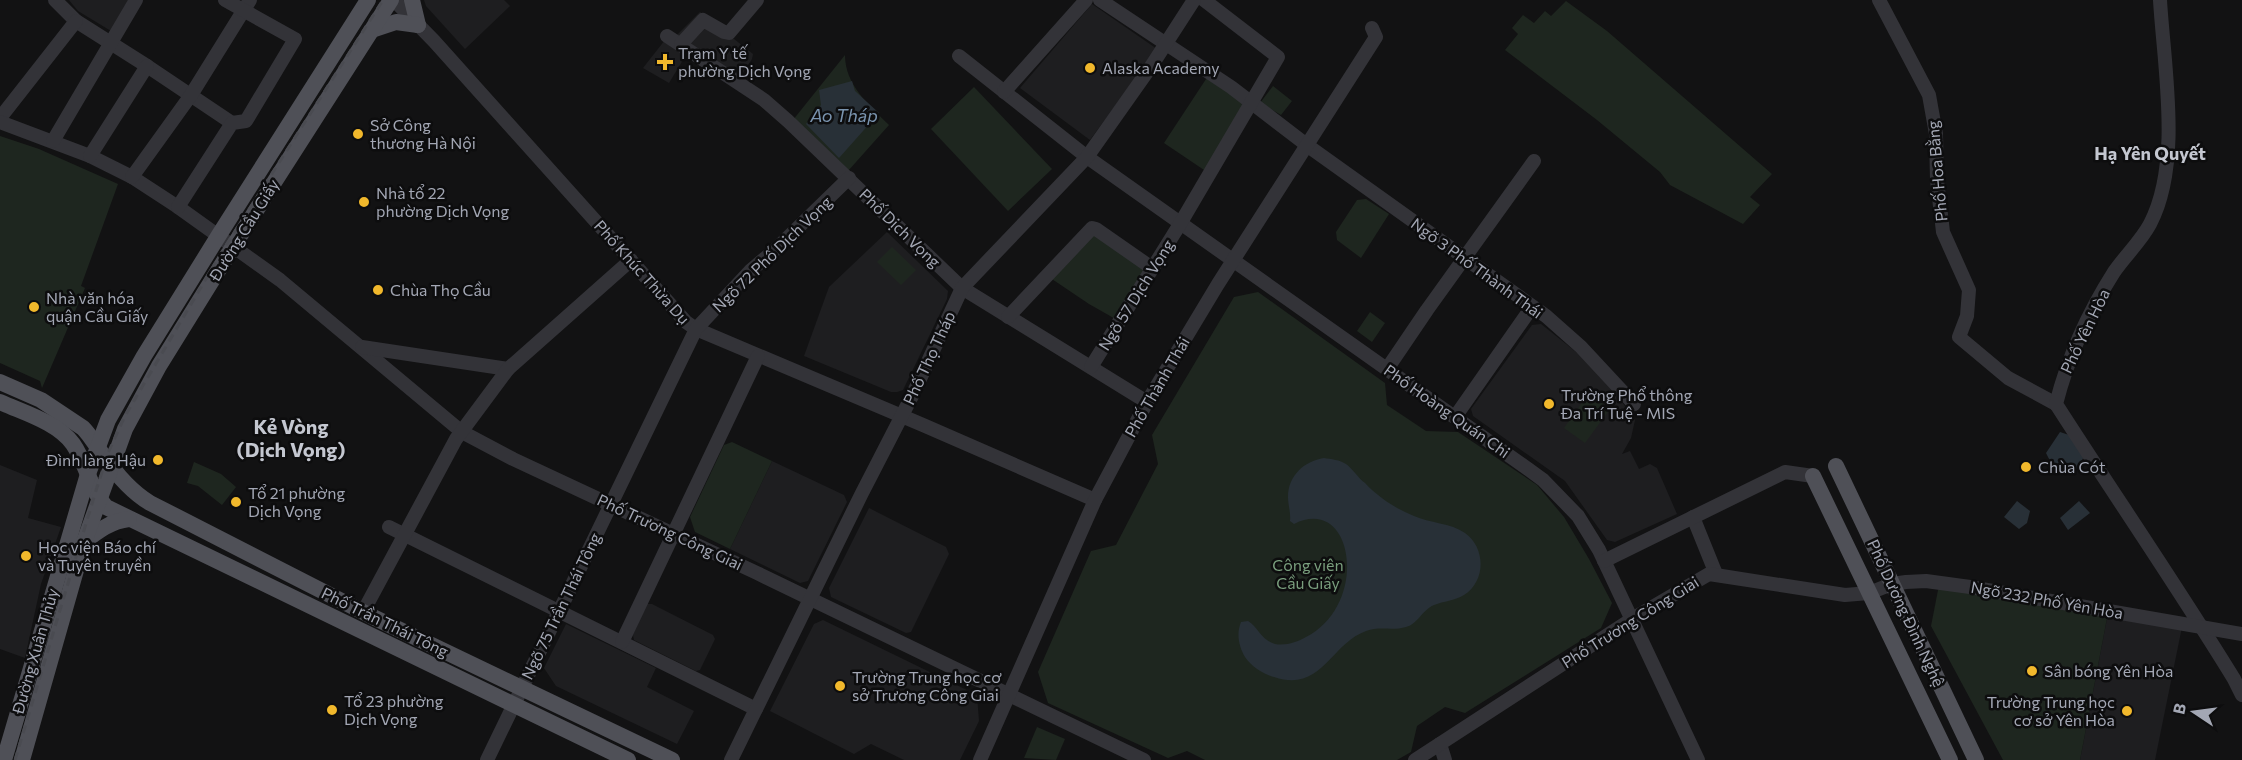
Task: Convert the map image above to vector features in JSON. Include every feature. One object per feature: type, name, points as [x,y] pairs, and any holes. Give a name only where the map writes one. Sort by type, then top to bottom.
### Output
[{"type":"main road","name":"Đường Cầu Giấy","points":[[98,499],[125,429],[159,366],[392,0]]},
{"type":"main road","points":[[372,30],[396,22],[418,25],[412,0]]},
{"type":"main road","name":"Đường Cầu Giấy","points":[[97,447],[108,420],[144,356],[363,4]]},
{"type":"main road","points":[[144,356],[159,366]]},
{"type":"main road","name":"Phố Trần Thái Tông","points":[[0,382],[41,400],[88,433],[110,466],[129,488],[150,503],[363,612],[672,760]]},
{"type":"main road","points":[[0,402],[49,424],[74,445],[98,499]]},
{"type":"main road","name":"Đường Xuân Thủy","points":[[4,760],[97,447]]},
{"type":"main road","name":"Phố Dương Đình Nghệ","points":[[1836,466],[1976,760]]},
{"type":"main road","name":"Phố Dương Đình Nghệ","points":[[1813,476],[1950,760]]},
{"type":"main road","name":"Phố Trần Thái Tông","points":[[98,499],[106,507],[129,519],[628,760]]},
{"type":"main road","name":"Đường Xuân Thủy","points":[[22,760],[98,499]]},
{"type":"main road","points":[[1838,530],[1861,517]]},
{"type":"main road","points":[[84,542],[105,526],[118,520],[129,519]]},
{"type":"main road","points":[[355,628],[363,612]]},
{"type":"main road","points":[[21,699],[38,704]]},
{"type":"street","points":[[55,0],[76,21],[232,123],[246,121],[295,39],[247,5],[225,0]]},
{"type":"street","points":[[53,141],[136,0]]},
{"type":"street","name":"Phố Khúc Thừa Dụ","points":[[392,0],[418,25],[686,322],[696,330],[1095,500]]},
{"type":"street","points":[[681,44],[703,20],[729,33],[757,0]]},
{"type":"street","points":[[1004,92],[1086,0]]},
{"type":"street","name":"Ngõ 3 Phố Thành Thái","points":[[1100,0],[1224,82],[1308,146],[1532,307],[1581,347],[1634,404]]},
{"type":"street","name":"Phố Thọ Tháp","points":[[731,760],[913,394],[962,288],[1087,157],[1194,0]]},
{"type":"street","name":"Ngõ 57 Dịch Vọng","points":[[1091,367],[1180,224],[1278,57],[1204,0]]},
{"type":"street","name":"Phố Hoa Bằng","points":[[1879,0],[1929,95],[1936,134],[1940,218],[1943,232],[1969,290],[1967,316],[1959,337],[2007,378],[2056,404]]},
{"type":"street","name":"Phố Yên Hòa","points":[[2056,404],[2063,375],[2081,333],[2114,272],[2149,225],[2161,196],[2169,150],[2160,0]]},
{"type":"street","points":[[132,177],[191,96],[247,5]]},
{"type":"street","points":[[0,120],[76,21]]},
{"type":"street","name":"Phố Thành Thái","points":[[980,760],[1007,694],[1095,500],[1147,402],[1308,146],[1374,32]]},
{"type":"street","name":"Phố Dịch Vọng","points":[[667,36],[764,100],[849,178],[962,288],[1147,402]]},
{"type":"street","name":"Phố Hoàng Quán Chi","points":[[959,56],[1087,157],[1528,469],[1556,492],[1578,516],[1604,561],[1698,760]]},
{"type":"street","points":[[90,156],[147,66]]},
{"type":"street","name":"Phố Trương Công Giai","points":[[0,120],[90,156],[132,177],[178,207],[280,280],[462,432],[1144,760]]},
{"type":"street","points":[[178,207],[232,123]]},
{"type":"street","points":[[1387,369],[1534,160]]},
{"type":"street","name":"Ngõ 72 Phố Dịch Vọng","points":[[696,330],[751,270],[776,249],[849,178]]},
{"type":"street","points":[[1008,317],[1092,228],[1152,268]]},
{"type":"street","points":[[363,612],[462,432],[508,369],[631,260]]},
{"type":"street","points":[[1455,417],[1532,307]]},
{"type":"street","name":"Ngõ 75 Trần Thái Tông","points":[[487,760],[696,330]]},
{"type":"street","points":[[360,347],[508,369]]},
{"type":"street","points":[[622,642],[758,356]]},
{"type":"street","points":[[2056,404],[2201,627],[2242,695]]},
{"type":"street","points":[[1604,561],[1785,472],[1813,476]]},
{"type":"street","points":[[1693,517],[1716,574]]},
{"type":"street","points":[[389,527],[756,709]]},
{"type":"street","name":"Phố Trương Công Giai","points":[[1415,760],[1632,619],[1709,574],[1845,596],[1869,593],[1892,584]]},
{"type":"street","name":"Ngõ 232 Phố Yên Hòa","points":[[1892,584],[1926,581],[1970,587],[2242,634]]},
{"type":"street","points":[[1440,744],[1445,760]]},
{"type":"shaded area","points":[[69,0],[134,0],[111,31],[78,11]]},
{"type":"shaded area","points":[[424,0],[504,0],[510,6],[465,49],[426,6]]},
{"type":"shaded area","name":"Alaska Academy","points":[[1092,4],[1157,49],[1090,140],[1020,88]]},
{"type":"shaded area","points":[[700,12],[753,54],[739,79],[675,37]]},
{"type":"shaded area","name":"Trạm Y tế phường Dịch Vọng","points":[[665,40],[686,55],[669,83],[643,68]]},
{"type":"shaded area","points":[[887,232],[948,291],[947,299],[903,390],[897,392],[891,392],[804,356],[829,287]]},
{"type":"shaded area","name":"Trường Phổ thông Đa Trí Tuệ - MIS","points":[[1541,324],[1595,367],[1635,420],[1631,438],[1622,454],[1630,451],[1639,469],[1650,464],[1657,468],[1677,514],[1615,542],[1607,540],[1565,481],[1473,416],[1471,409],[1532,325]]},
{"type":"shaded area","points":[[772,461],[844,495],[847,502],[808,581],[800,583],[730,549]]},
{"type":"shaded area","name":"Học viện Báo chí và Tuyên truyền","points":[[0,465],[37,480],[28,518],[61,527],[41,584],[25,658],[0,649]]},
{"type":"shaded area","points":[[869,508],[946,547],[949,554],[911,632],[906,633],[831,597],[829,588]]},
{"type":"shaded area","points":[[647,604],[652,604],[713,635],[715,639],[700,670],[696,671],[634,640],[633,635]]},
{"type":"shaded area","name":"Trường Trung học cơ sở Yên Hòa","points":[[2108,613],[2182,627],[2155,760],[2080,760]]},
{"type":"shaded area","name":"Trường Trung học cơ sở Trương Công Giai","points":[[823,620],[977,695],[979,721],[960,760],[904,760],[871,744],[854,754],[770,711],[814,624]]},
{"type":"shaded area","points":[[566,624],[656,668],[647,687],[694,711],[677,744],[556,686],[544,668]]},
{"type":"green space","points":[[1566,1],[1607,31],[1772,174],[1750,197],[1760,205],[1743,224],[1670,185],[1660,172],[1597,120],[1505,50],[1518,34],[1512,28],[1523,15],[1534,23],[1545,11],[1551,16]]},
{"type":"green space","points":[[845,55],[849,76],[854,85],[866,102],[889,125],[848,171],[793,120]]},
{"type":"green space","points":[[1210,73],[1251,104],[1210,174],[1164,143]]},
{"type":"green space","points":[[1273,86],[1292,101],[1281,115],[1260,103]]},
{"type":"green space","points":[[974,87],[1052,169],[1008,211],[931,129]]},
{"type":"green space","points":[[0,136],[39,149],[118,184],[81,286],[85,288],[42,388],[40,381],[0,363]]},
{"type":"green space","points":[[1366,199],[1389,214],[1361,258],[1337,240],[1336,232],[1357,200]]},
{"type":"green space","points":[[1088,230],[1152,268],[1119,321],[1046,275]]},
{"type":"green space","points":[[892,247],[916,270],[901,285],[877,262]]},
{"type":"green space","name":"Công viên Cầu Giấy","points":[[1258,292],[1385,383],[1387,405],[1426,431],[1458,432],[1537,485],[1564,517],[1612,603],[1601,628],[1465,713],[1445,707],[1417,726],[1411,752],[1397,760],[1205,760],[1187,751],[1168,758],[1048,703],[1038,672],[1091,551],[1116,545],[1158,464],[1152,435],[1234,297]]},
{"type":"green space","points":[[1370,312],[1385,323],[1372,342],[1357,331]]},
{"type":"green space","points":[[1589,393],[1610,409],[1585,443],[1564,428]]},
{"type":"green space","points":[[732,442],[772,461],[730,549],[695,532],[690,517],[724,445]]},
{"type":"green space","points":[[194,462],[221,474],[236,487],[222,505],[198,486],[187,483]]},
{"type":"green space","points":[[1939,585],[2108,613],[2080,760],[2003,760],[1931,626]]},
{"type":"green space","points":[[1037,727],[1065,739],[1056,760],[1024,758]]},
{"type":"water","name":"Ao Tháp","points":[[852,81],[855,91],[879,113],[839,158],[806,124],[821,105],[819,90]]},
{"type":"water","points":[[2060,432],[2069,435],[2084,457],[2075,471],[2060,471],[2046,453]]},
{"type":"water","points":[[1324,458],[1346,464],[1376,493],[1401,510],[1465,533],[1477,547],[1481,564],[1480,573],[1471,589],[1464,595],[1430,607],[1414,623],[1396,629],[1366,631],[1354,637],[1315,673],[1304,678],[1290,680],[1274,677],[1258,670],[1245,657],[1239,640],[1241,622],[1248,621],[1263,637],[1275,644],[1299,640],[1326,621],[1340,601],[1346,579],[1346,557],[1341,538],[1330,524],[1314,519],[1294,524],[1290,521],[1288,497],[1294,476],[1310,462]]},
{"type":"water","points":[[2017,501],[2030,511],[2027,523],[2019,529],[2004,517]]},
{"type":"water","points":[[2079,501],[2090,513],[2068,530],[2060,518]]},
{"type":"railway","points":[[15,760],[108,453],[125,416],[223,250],[383,0]]},
{"type":"place","name":"Trạm Y tế phường Dịch Vọng","points":[[665,62]]},
{"type":"place","name":"Alaska Academy","points":[[1090,68]]},
{"type":"place","name":"Sở Công thương Hà Nội","points":[[358,134]]},
{"type":"place","name":"Nhà tổ 22 phường Dịch Vọng","points":[[364,202]]},
{"type":"place","name":"Chùa Thọ Cầu","points":[[378,290]]},
{"type":"place","name":"Nhà văn hóa quận Cầu Giấy","points":[[34,307]]},
{"type":"place","name":"Trường Phổ thông Đa Trí Tuệ - MIS","points":[[1549,404]]},
{"type":"place","name":"Đình làng Hậu","points":[[158,460]]},
{"type":"place","name":"Chùa Cót","points":[[2026,467]]},
{"type":"place","name":"Tổ 21 phường Dịch Vọng","points":[[236,502]]},
{"type":"place","name":"Học viện Báo chí và Tuyên truyền","points":[[26,556]]},
{"type":"place","name":"Sân bóng Yên Hòa","points":[[2032,671]]},
{"type":"place","name":"Trường Trung học cơ sở Trương Công Giai","points":[[840,686]]},
{"type":"place","name":"Tổ 23 phường Dịch Vọng","points":[[332,710]]},
{"type":"place","name":"Trường Trung học cơ sở Yên Hòa","points":[[2127,711]]},
{"type":"district","name":"Hạ Yên Quyết","points":[[2150,154]]},
{"type":"district","name":"Kẻ Vòng (Dịch Vọng)","points":[[291,438]]}]
